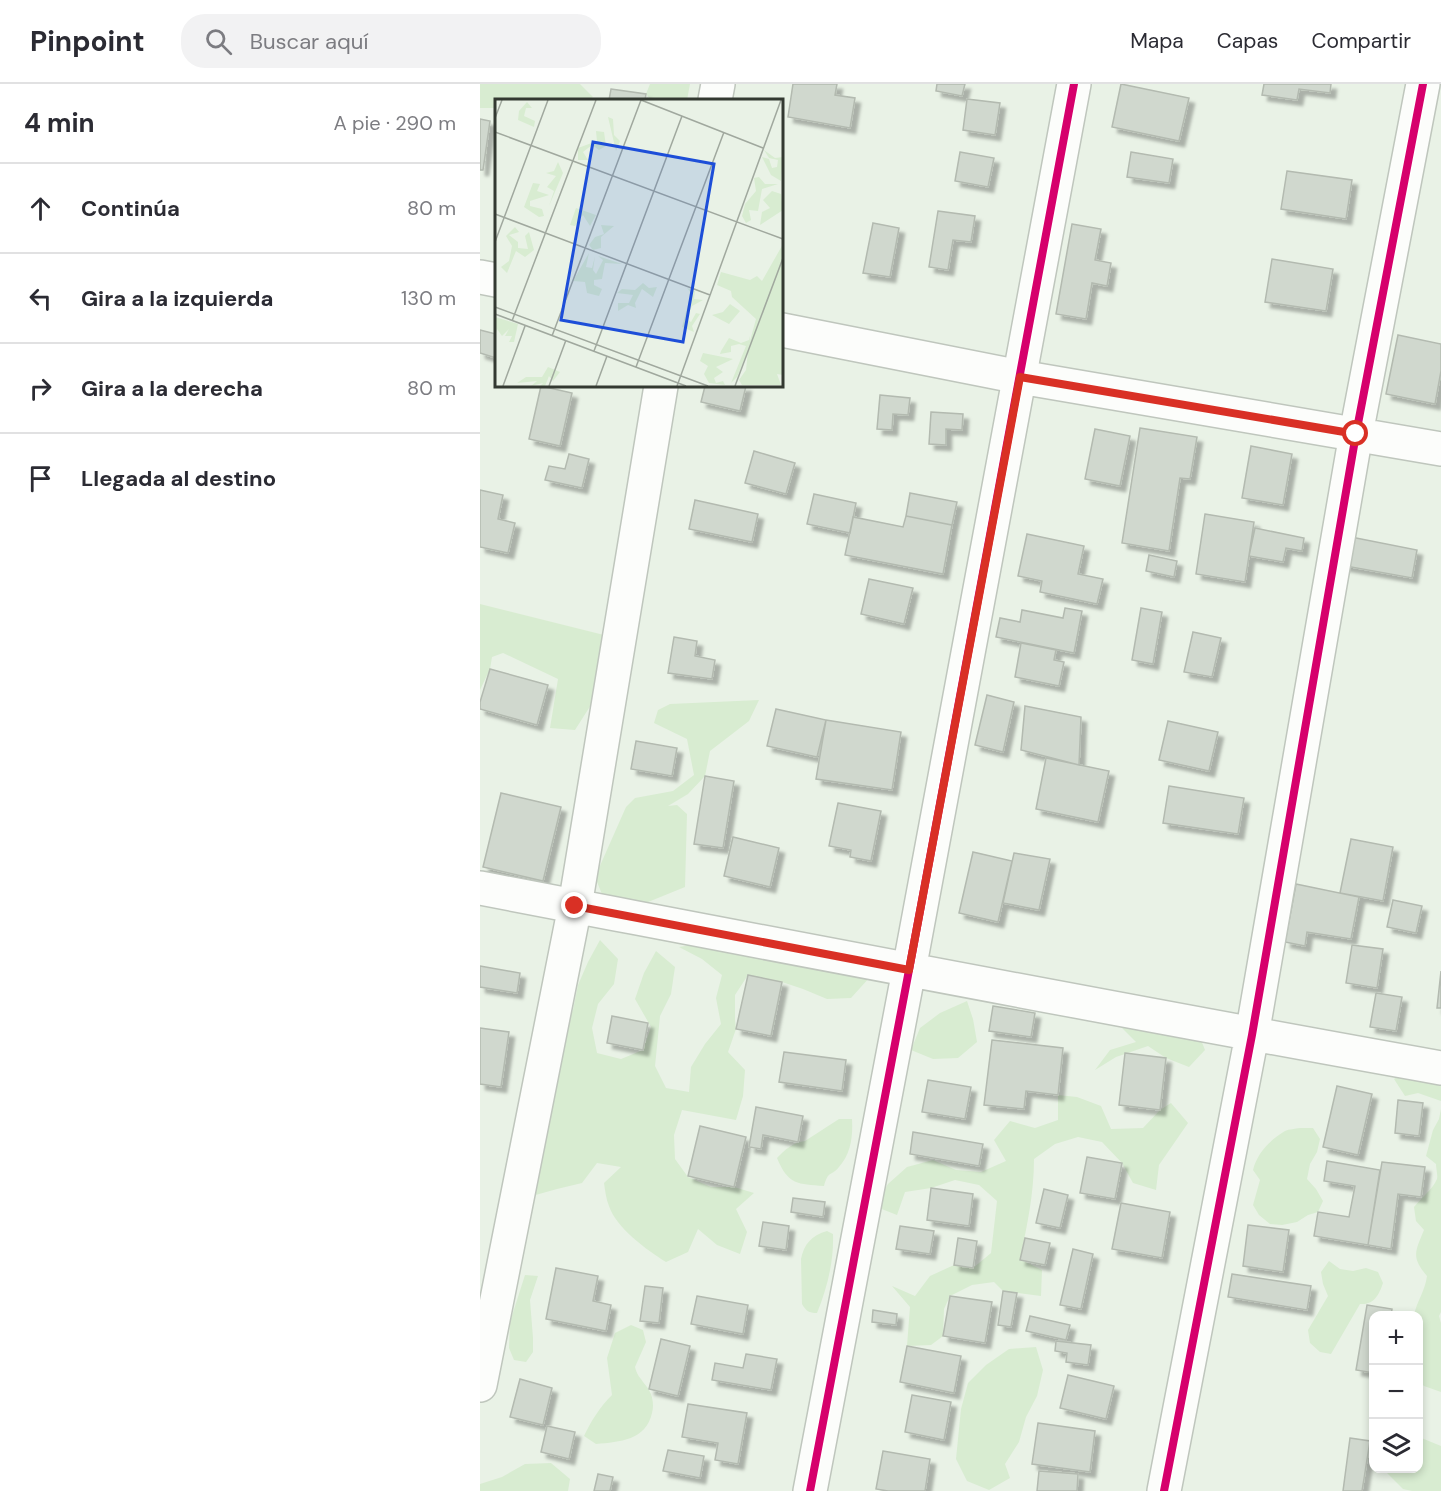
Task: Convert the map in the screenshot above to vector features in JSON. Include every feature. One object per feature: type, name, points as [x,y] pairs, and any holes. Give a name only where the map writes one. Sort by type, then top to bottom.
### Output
[{"type":"street","points":[[715,99],[718,84]]},
{"type":"street","points":[[810,1491],[1074,84]]},
{"type":"street","points":[[1164,1491],[1252,1035],[1356,434],[1424,84]]},
{"type":"street","points":[[480,277],[495,280]]},
{"type":"street","points":[[783,330],[1020,377],[1441,449]]},
{"type":"street","points":[[480,1385],[575,906],[661,387]]},
{"type":"street","points":[[480,888],[1252,1035],[1441,1068]]},
{"type":"green space","points":[[480,84],[580,84],[593,97],[589,99],[495,99],[495,108],[480,108]]},
{"type":"green space","points":[[650,84],[690,84],[687,99],[650,99],[646,94]]},
{"type":"green space","points":[[480,604],[604,635],[596,697],[575,730],[550,728],[558,679],[503,653],[492,657],[490,669],[480,690]]},
{"type":"green space","points":[[759,700],[749,721],[710,751],[705,776],[688,794],[668,806],[677,805],[687,814],[685,887],[626,911],[604,899],[595,877],[626,807],[635,798],[673,791],[694,775],[687,739],[654,723],[658,710],[670,704]]},
{"type":"green space","points":[[600,940],[618,959],[614,984],[598,1004],[592,1028],[597,1053],[621,1059],[643,1050],[651,1027],[635,999],[644,973],[656,951],[675,967],[671,994],[660,1016],[655,1066],[666,1088],[689,1092],[691,1067],[721,1024],[716,998],[722,975],[702,959],[679,947],[703,943],[870,977],[851,998],[827,999],[782,982],[757,979],[748,975],[735,995],[736,1029],[728,1052],[745,1070],[743,1096],[736,1120],[682,1110],[674,1135],[675,1159],[688,1177],[711,1187],[734,1187],[754,1193],[736,1209],[747,1232],[740,1254],[717,1245],[698,1229],[688,1252],[666,1262],[650,1251],[618,1222],[608,1203],[604,1183],[621,1167],[597,1163],[582,1183],[532,1196],[561,1034],[573,1010],[578,985]]},
{"type":"green space","points":[[967,1001],[977,1042],[958,1058],[933,1059],[911,1050],[920,1028],[940,1013]]},
{"type":"green space","points":[[1120,1026],[1199,1035],[1205,1050],[1189,1067],[1166,1058],[1148,1046],[1116,1057],[1095,1070],[1110,1050],[1136,1042]]},
{"type":"green space","points":[[1404,1071],[1441,1072],[1441,1101],[1418,1093],[1405,1096],[1394,1079]]},
{"type":"green space","points":[[1058,1095],[1077,1097],[1101,1106],[1111,1129],[1143,1128],[1160,1110],[1171,1103],[1188,1123],[1159,1165],[1156,1190],[1133,1183],[1122,1163],[1102,1142],[1078,1137],[1055,1144],[1034,1159],[1028,1222],[1020,1259],[1042,1270],[1041,1296],[1003,1291],[994,1282],[972,1285],[950,1296],[944,1309],[943,1336],[931,1345],[907,1346],[910,1307],[892,1286],[915,1296],[930,1276],[954,1265],[973,1268],[991,1253],[997,1201],[979,1185],[955,1180],[931,1188],[905,1192],[897,1215],[874,1206],[888,1184],[907,1167],[933,1160],[956,1170],[981,1172],[1006,1161],[994,1140],[1010,1121],[1035,1128],[1058,1120]]},
{"type":"green space","points":[[1441,1109],[1441,1312],[1439,1316],[1441,1323],[1441,1392],[1423,1385],[1423,1311],[1415,1311],[1427,1276],[1416,1254],[1424,1230],[1416,1221],[1414,1207],[1437,1179],[1436,1164],[1426,1156],[1433,1130]]},
{"type":"green space","points":[[839,1119],[852,1119],[850,1144],[843,1162],[829,1175],[824,1186],[807,1185],[790,1178],[777,1158],[790,1147],[805,1141]]},
{"type":"green space","points":[[1313,1128],[1320,1139],[1307,1179],[1323,1201],[1318,1212],[1297,1222],[1282,1225],[1270,1224],[1259,1215],[1253,1205],[1260,1180],[1253,1170],[1261,1153],[1274,1138],[1287,1130]]},
{"type":"green space","points":[[827,1231],[833,1234],[831,1265],[817,1313],[812,1313],[802,1304],[801,1259],[810,1241]]},
{"type":"green space","points":[[1329,1261],[1340,1269],[1353,1271],[1366,1268],[1378,1272],[1383,1283],[1372,1301],[1360,1304],[1331,1354],[1320,1352],[1310,1343],[1308,1330],[1328,1296],[1321,1272]]},
{"type":"green space","points":[[525,1275],[538,1276],[530,1300],[533,1352],[526,1362],[514,1360],[509,1348],[510,1322]]},
{"type":"green space","points":[[631,1325],[643,1330],[646,1342],[635,1367],[651,1396],[652,1413],[644,1429],[631,1438],[596,1444],[584,1436],[596,1414],[612,1395],[607,1358],[615,1333]]},
{"type":"green space","points":[[1036,1347],[1043,1370],[1037,1396],[1026,1417],[1019,1442],[1005,1464],[1010,1478],[989,1490],[967,1481],[956,1459],[961,1409],[968,1383],[986,1365],[1009,1349]]},
{"type":"green space","points":[[1423,1439],[1441,1446],[1441,1491],[1403,1489],[1387,1473],[1423,1473]]},
{"type":"green space","points":[[551,1463],[570,1479],[568,1491],[480,1491],[480,1484],[502,1477],[525,1464]]},
{"type":"building","points":[[793,84],[837,84],[835,95],[855,98],[850,128],[788,117]]},
{"type":"building","points":[[937,84],[965,84],[962,96],[936,91]]},
{"type":"building","points":[[1121,84],[1189,98],[1179,141],[1112,127]]},
{"type":"building","points":[[1264,84],[1331,84],[1330,93],[1299,89],[1297,100],[1262,95]]},
{"type":"building","points":[[611,89],[646,94],[645,99],[609,99]]},
{"type":"building","points":[[967,99],[1000,103],[995,135],[963,130]]},
{"type":"building","points":[[480,119],[490,121],[483,170],[480,170]]},
{"type":"building","points":[[960,152],[994,158],[988,187],[955,181]]},
{"type":"building","points":[[1131,152],[1173,159],[1169,183],[1127,177]]},
{"type":"building","points":[[1287,171],[1352,180],[1346,219],[1281,209]]},
{"type":"building","points":[[938,211],[975,216],[971,242],[953,240],[948,270],[929,267]]},
{"type":"building","points":[[873,223],[899,228],[890,277],[863,273]]},
{"type":"building","points":[[1072,224],[1101,229],[1095,260],[1111,263],[1107,286],[1092,283],[1086,319],[1056,314]]},
{"type":"building","points":[[1272,259],[1333,269],[1326,311],[1265,302]]},
{"type":"building","points":[[480,330],[495,334],[495,358],[480,353]]},
{"type":"building","points":[[1398,335],[1441,344],[1441,371],[1435,404],[1386,394]]},
{"type":"building","points":[[541,387],[572,393],[560,446],[529,439]]},
{"type":"building","points":[[705,387],[746,387],[740,411],[701,402]]},
{"type":"building","points":[[880,395],[910,398],[908,415],[893,414],[892,430],[877,429]]},
{"type":"building","points":[[931,412],[963,414],[962,430],[946,429],[946,445],[929,444]]},
{"type":"building","points":[[1140,428],[1197,437],[1190,479],[1180,478],[1169,551],[1122,543]]},
{"type":"building","points":[[1095,429],[1130,436],[1120,486],[1085,479]]},
{"type":"building","points":[[1251,446],[1292,454],[1283,505],[1242,498]]},
{"type":"building","points":[[754,451],[795,463],[786,494],[745,483]]},
{"type":"building","points":[[569,454],[589,459],[582,488],[545,480],[549,466],[565,469]]},
{"type":"building","points":[[480,490],[503,495],[498,519],[515,523],[508,553],[480,547]]},
{"type":"building","points":[[910,493],[957,502],[952,525],[906,516]]},
{"type":"building","points":[[814,494],[856,503],[850,533],[807,524]]},
{"type":"building","points":[[695,500],[758,514],[752,542],[689,529]]},
{"type":"building","points":[[1205,514],[1254,522],[1245,582],[1196,574]]},
{"type":"building","points":[[906,516],[952,525],[943,574],[845,555],[853,517],[903,527]]},
{"type":"building","points":[[1255,528],[1304,538],[1302,551],[1286,548],[1283,562],[1249,556]]},
{"type":"building","points":[[1027,534],[1084,546],[1078,574],[1103,579],[1097,604],[1040,592],[1042,581],[1018,576]]},
{"type":"building","points":[[1346,536],[1417,550],[1412,578],[1340,565]]},
{"type":"building","points":[[1149,555],[1177,561],[1174,577],[1146,571]]},
{"type":"building","points":[[869,579],[913,588],[904,624],[861,614]]},
{"type":"building","points":[[1065,608],[1082,611],[1074,653],[996,637],[1000,618],[1020,622],[1022,610],[1063,618]]},
{"type":"building","points":[[1141,608],[1162,612],[1153,664],[1132,660]]},
{"type":"building","points":[[1193,632],[1221,638],[1212,677],[1184,672]]},
{"type":"building","points":[[674,637],[697,641],[695,656],[715,660],[712,679],[668,673]]},
{"type":"building","points":[[1021,643],[1056,650],[1054,660],[1064,662],[1059,686],[1015,677]]},
{"type":"building","points":[[490,669],[548,685],[537,725],[480,709]]},
{"type":"building","points":[[987,695],[1014,702],[1003,752],[975,745]]},
{"type":"building","points":[[1025,706],[1081,717],[1079,765],[1021,750]]},
{"type":"building","points":[[776,709],[826,720],[817,757],[767,746]]},
{"type":"building","points":[[826,720],[901,732],[892,790],[816,779]]},
{"type":"building","points":[[1168,721],[1218,732],[1209,771],[1159,760]]},
{"type":"building","points":[[636,741],[677,748],[672,776],[631,769]]},
{"type":"building","points":[[1046,758],[1109,771],[1098,822],[1036,809]]},
{"type":"building","points":[[705,776],[734,781],[723,848],[694,844]]},
{"type":"building","points":[[1169,786],[1244,798],[1238,834],[1163,823]]},
{"type":"building","points":[[501,793],[561,807],[543,881],[483,867]]},
{"type":"building","points":[[838,803],[881,811],[871,861],[850,857],[851,850],[829,846]]},
{"type":"building","points":[[733,837],[779,848],[770,887],[724,876]]},
{"type":"building","points":[[1351,839],[1393,847],[1383,901],[1340,893]]},
{"type":"building","points":[[973,852],[1012,861],[998,922],[959,913]]},
{"type":"building","points":[[1014,853],[1050,859],[1039,910],[1003,903]]},
{"type":"building","points":[[1296,884],[1359,897],[1351,939],[1307,932],[1305,946],[1285,942]]},
{"type":"building","points":[[1393,900],[1422,906],[1416,933],[1387,927]]},
{"type":"building","points":[[1352,945],[1383,949],[1377,988],[1346,983]]},
{"type":"building","points":[[480,966],[520,973],[517,993],[480,987]]},
{"type":"building","points":[[1441,971],[1441,1008],[1437,1008]]},
{"type":"building","points":[[748,975],[782,982],[771,1036],[736,1029]]},
{"type":"building","points":[[1376,993],[1402,997],[1396,1031],[1370,1027]]},
{"type":"building","points":[[993,1006],[1035,1013],[1031,1037],[989,1031]]},
{"type":"building","points":[[612,1016],[648,1023],[643,1050],[607,1043]]},
{"type":"building","points":[[480,1028],[509,1032],[501,1087],[480,1084]]},
{"type":"building","points":[[992,1040],[1063,1048],[1058,1095],[1026,1091],[1024,1109],[984,1105]]},
{"type":"building","points":[[784,1052],[846,1060],[842,1091],[779,1082]]},
{"type":"building","points":[[1125,1053],[1166,1058],[1160,1110],[1119,1105]]},
{"type":"building","points":[[928,1080],[971,1087],[965,1119],[922,1112]]},
{"type":"building","points":[[1337,1086],[1372,1094],[1358,1155],[1323,1147]]},
{"type":"building","points":[[1398,1100],[1423,1103],[1419,1136],[1395,1133]]},
{"type":"building","points":[[756,1107],[803,1116],[798,1142],[763,1135],[761,1149],[749,1147]]},
{"type":"building","points":[[700,1126],[746,1137],[734,1187],[688,1176]]},
{"type":"building","points":[[913,1132],[983,1144],[979,1166],[910,1154]]},
{"type":"building","points":[[1087,1157],[1122,1163],[1115,1199],[1080,1193]]},
{"type":"building","points":[[1327,1161],[1380,1170],[1368,1245],[1314,1236],[1318,1212],[1349,1217],[1355,1186],[1324,1181]]},
{"type":"building","points":[[1382,1162],[1425,1167],[1421,1197],[1398,1194],[1391,1249],[1368,1245]]},
{"type":"building","points":[[931,1188],[973,1194],[969,1226],[927,1220]]},
{"type":"building","points":[[1044,1189],[1068,1195],[1060,1228],[1036,1223]]},
{"type":"building","points":[[793,1198],[825,1202],[823,1217],[791,1212]]},
{"type":"building","points":[[1121,1203],[1170,1212],[1162,1258],[1112,1249]]},
{"type":"building","points":[[763,1222],[789,1226],[786,1250],[759,1246]]},
{"type":"building","points":[[1248,1225],[1289,1230],[1283,1272],[1243,1266]]},
{"type":"building","points":[[900,1226],[934,1231],[930,1254],[896,1249]]},
{"type":"building","points":[[958,1238],[977,1241],[973,1268],[954,1265]]},
{"type":"building","points":[[1025,1238],[1050,1243],[1045,1265],[1020,1260]]},
{"type":"building","points":[[1073,1249],[1093,1254],[1081,1309],[1060,1305]]},
{"type":"building","points":[[556,1268],[598,1276],[593,1301],[611,1305],[606,1331],[546,1319]]},
{"type":"building","points":[[1232,1274],[1311,1286],[1307,1310],[1228,1297]]},
{"type":"building","points":[[645,1286],[663,1288],[659,1323],[640,1321]]},
{"type":"building","points":[[1003,1291],[1017,1293],[1011,1327],[998,1325]]},
{"type":"building","points":[[697,1296],[748,1305],[743,1334],[691,1324]]},
{"type":"building","points":[[950,1296],[992,1302],[985,1343],[943,1336]]},
{"type":"building","points":[[1367,1305],[1392,1309],[1392,1311],[1369,1311],[1369,1372],[1356,1370]]},
{"type":"building","points":[[873,1310],[897,1314],[896,1325],[872,1322]]},
{"type":"building","points":[[1030,1316],[1070,1325],[1066,1340],[1026,1331]]},
{"type":"building","points":[[661,1339],[690,1346],[678,1396],[649,1389]]},
{"type":"building","points":[[1056,1341],[1091,1345],[1088,1365],[1066,1362],[1067,1353],[1055,1351]]},
{"type":"building","points":[[907,1346],[961,1356],[954,1393],[900,1382]]},
{"type":"building","points":[[746,1354],[777,1359],[771,1390],[712,1380],[715,1363],[743,1368]]},
{"type":"building","points":[[1068,1375],[1114,1386],[1106,1419],[1060,1408]]},
{"type":"building","points":[[520,1379],[552,1388],[543,1425],[510,1417]]},
{"type":"building","points":[[912,1395],[951,1402],[944,1440],[905,1432]]},
{"type":"building","points":[[688,1404],[747,1413],[738,1464],[715,1460],[718,1443],[682,1437]]},
{"type":"building","points":[[1038,1423],[1095,1431],[1090,1472],[1032,1464]]},
{"type":"building","points":[[547,1426],[575,1432],[569,1459],[541,1452]]},
{"type":"building","points":[[1350,1438],[1369,1441],[1362,1491],[1343,1491]]},
{"type":"building","points":[[668,1450],[704,1456],[700,1478],[663,1471]]},
{"type":"building","points":[[883,1451],[930,1459],[925,1491],[876,1489]]},
{"type":"building","points":[[1039,1471],[1078,1474],[1077,1491],[1037,1491]]},
{"type":"building","points":[[598,1474],[613,1477],[610,1491],[594,1491]]},
{"type":"cycle path","points":[[810,1491],[1074,84]]},
{"type":"cycle path","points":[[1164,1491],[1252,1035],[1356,434],[1423,84]]},
{"type":"route","points":[[575,906],[909,970],[1020,377],[1356,434]]}]
